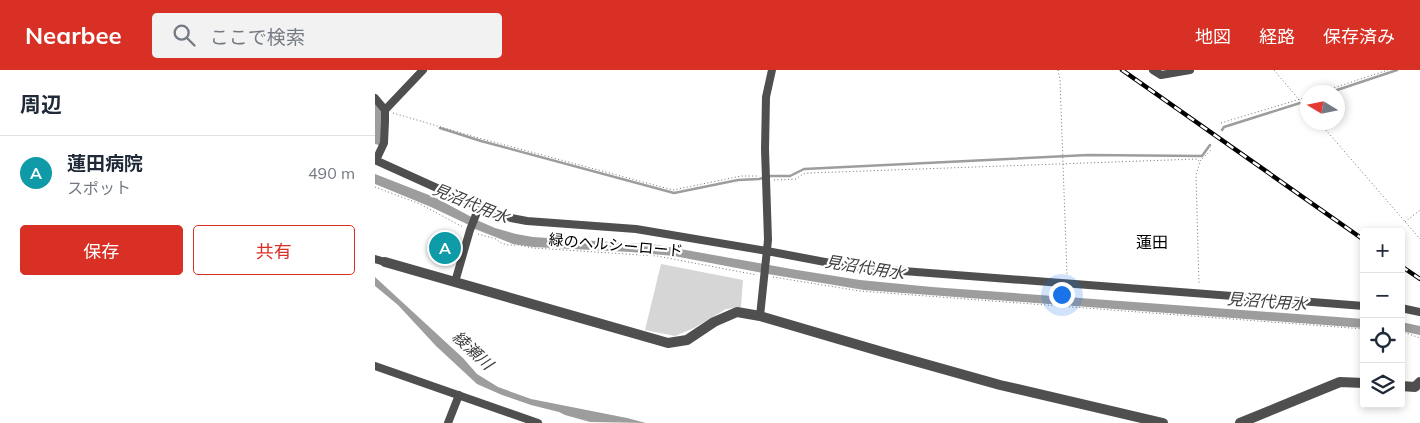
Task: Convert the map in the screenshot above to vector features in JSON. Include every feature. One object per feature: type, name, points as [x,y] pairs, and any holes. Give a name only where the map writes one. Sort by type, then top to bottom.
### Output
[{"type":"street","points":[[385,110],[423,70]]},
{"type":"street","points":[[760,316],[768,240],[765,178],[766,97],[772,70]]},
{"type":"street","points":[[1153,70],[1161,75],[1191,70]]},
{"type":"street","points":[[375,98],[385,110],[384,143],[375,160],[479,207],[511,218],[527,221],[637,229],[767,251],[841,266],[1360,306]]},
{"type":"street","points":[[455,282],[479,207]]},
{"type":"street","points":[[380,260],[668,343],[687,340],[714,322],[737,312],[760,316],[1000,385],[1163,423]]},
{"type":"street","points":[[1405,309],[1420,312]]},
{"type":"street","points":[[375,366],[538,423]]},
{"type":"street","points":[[1240,423],[1340,382],[1360,383]]},
{"type":"street","points":[[1405,386],[1415,386],[1420,382]]},
{"type":"street","points":[[448,423],[459,395]]},
{"type":"path","points":[[1058,70],[1064,163],[1067,283]]},
{"type":"path","points":[[1221,123],[1299,100],[1274,70]]},
{"type":"path","points":[[1342,85],[1388,70]]},
{"type":"path","points":[[385,110],[673,190],[741,176],[790,180],[809,173],[1197,159],[1200,162]]},
{"type":"path","points":[[1326,130],[1420,239]]},
{"type":"path","points":[[1200,292],[1196,175],[1200,162],[1211,150]]},
{"type":"path","name":"緑のヘルシーロード","points":[[375,187],[420,204],[471,230],[508,245],[657,256],[859,291],[1360,329]]},
{"type":"path","points":[[1405,222],[1420,210]]},
{"type":"path","points":[[1405,333],[1420,338]]},
{"type":"shaded area","points":[[375,102],[382,112],[381,142],[379,145],[375,144]]},
{"type":"shaded area","points":[[375,174],[434,197],[495,228],[533,237],[658,245],[860,280],[1360,319],[1360,328],[864,290],[674,256],[533,247],[513,244],[475,229],[431,207],[375,184]]},
{"type":"shaded area","points":[[661,264],[743,280],[741,307],[726,309],[694,328],[675,336],[645,330]]},
{"type":"shaded area","points":[[375,277],[463,358],[477,374],[498,387],[531,399],[646,423],[590,422],[531,405],[477,384],[436,346],[398,305],[375,286]]},
{"type":"shaded area","points":[[1405,323],[1420,326],[1420,335],[1405,332]]},
{"type":"waterway","points":[[1345,87],[1397,70]]},
{"type":"waterway","points":[[1222,130],[1224,127],[1300,103]]},
{"type":"waterway","points":[[440,128],[481,141],[674,193],[738,180],[759,179],[770,176],[790,176],[804,169],[1088,155],[1202,156],[1210,145]]},
{"type":"railway","points":[[1122,70],[1360,237]]},
{"type":"railway","points":[[1405,269],[1420,279]]},
{"type":"place","name":"蓮田病院","points":[[445,248]]},
{"type":"district","name":"蓮田","points":[[1152,242]]},
{"type":"water label","name":"見沼代用水","points":[[471,203]]},
{"type":"water label","name":"見沼代用水","points":[[865,267]]},
{"type":"water label","name":"見沼代用水","points":[[1267,301]]},
{"type":"water label","name":"綾瀬川","points":[[473,350]]}]
